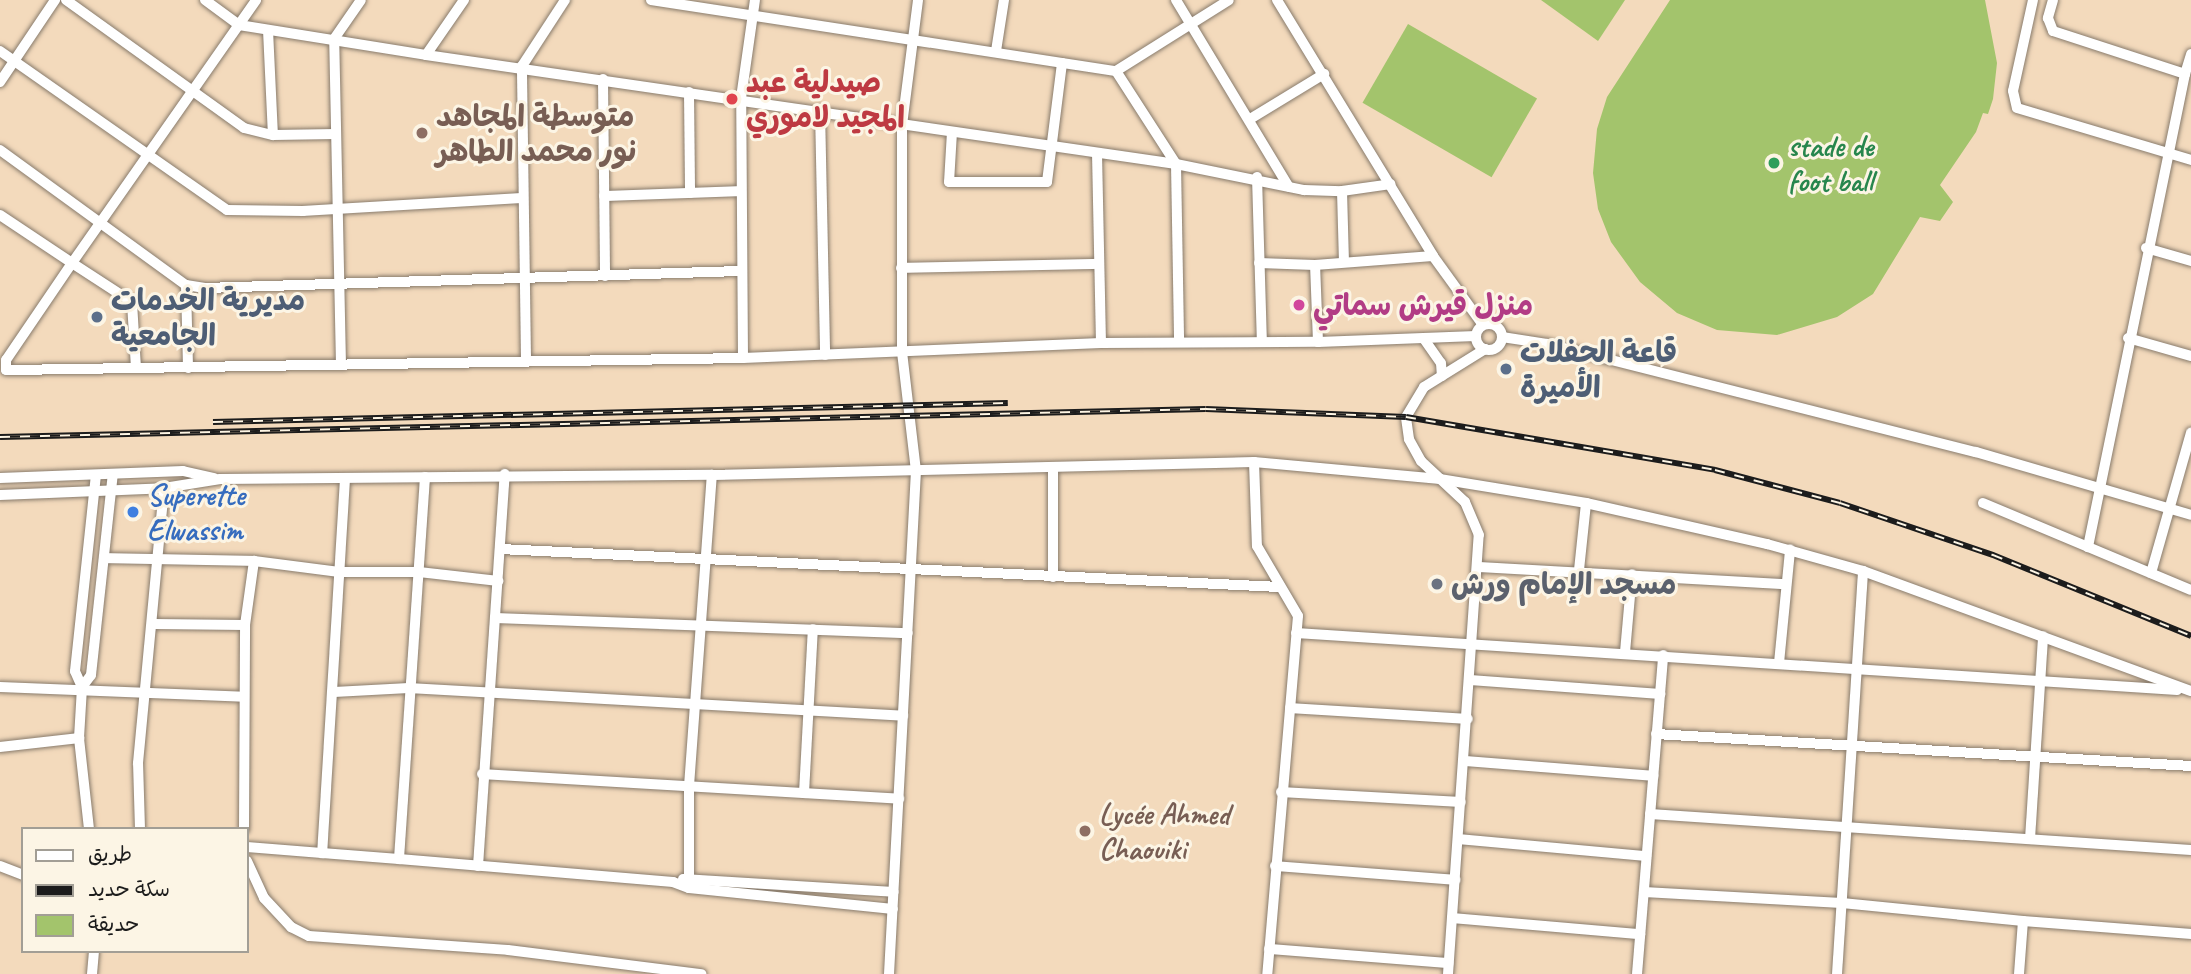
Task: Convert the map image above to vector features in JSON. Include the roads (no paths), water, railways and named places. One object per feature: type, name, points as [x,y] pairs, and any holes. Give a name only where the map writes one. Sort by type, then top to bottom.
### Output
[{"type":"street","points":[[0,82],[55,0]]},
{"type":"street","points":[[66,0],[244,128],[272,135],[336,134]]},
{"type":"street","points":[[205,0],[239,25],[426,55],[522,66],[1176,164],[1257,177],[1289,187],[1342,191],[1391,184]]},
{"type":"street","points":[[256,0],[145,155],[6,360],[3,370],[341,365],[526,359],[743,358],[1101,343],[1318,342],[1476,336]]},
{"type":"street","points":[[341,365],[337,286],[334,39],[362,0]]},
{"type":"street","points":[[426,55],[464,0]]},
{"type":"street","points":[[526,359],[521,198],[522,66],[565,0]]},
{"type":"street","points":[[651,0],[1116,71],[1229,0]]},
{"type":"street","points":[[743,358],[738,191],[741,98],[755,0]]},
{"type":"street","points":[[889,974],[916,471],[902,351],[902,125],[918,0]]},
{"type":"street","points":[[996,51],[1004,0]]},
{"type":"street","points":[[1176,0],[1289,187]]},
{"type":"street","points":[[1277,0],[1433,256],[1483,325],[1496,326],[1502,337]]},
{"type":"street","points":[[2034,0],[2013,91],[2017,108],[2166,155],[2191,160]]},
{"type":"street","points":[[2053,0],[2048,18],[2053,31],[2185,74]]},
{"type":"street","points":[[268,30],[272,135]]},
{"type":"street","points":[[0,51],[227,210],[521,198]]},
{"type":"street","points":[[2088,547],[2146,248],[2185,74],[2191,58]]},
{"type":"street","points":[[952,132],[949,182],[1047,182],[1049,145],[1062,63]]},
{"type":"street","points":[[1116,71],[1176,164],[1179,342]]},
{"type":"street","points":[[1250,120],[1324,74]]},
{"type":"street","points":[[603,79],[606,276]]},
{"type":"street","points":[[689,92],[691,193]]},
{"type":"street","points":[[820,110],[825,355]]},
{"type":"street","points":[[0,150],[186,285],[236,289],[740,271]]},
{"type":"street","points":[[1097,153],[1101,343]]},
{"type":"street","points":[[1257,177],[1262,342]]},
{"type":"street","points":[[604,196],[738,191]]},
{"type":"street","points":[[1342,191],[1344,262]]},
{"type":"street","points":[[0,215],[132,302],[136,368]]},
{"type":"street","points":[[2146,248],[2191,261]]},
{"type":"street","points":[[1259,263],[1315,265],[1433,256]]},
{"type":"street","points":[[901,268],[1099,264]]},
{"type":"street","points":[[1315,265],[1318,342]]},
{"type":"street","points":[[186,285],[188,368]]},
{"type":"street","points":[[1476,336],[1483,325]]},
{"type":"street","points":[[1476,336],[1485,349]]},
{"type":"street","points":[[1269,948],[1448,968],[1479,567],[1474,518],[1465,502],[1414,449],[1406,417],[1416,394],[1485,349],[1497,348],[1502,337]]},
{"type":"street","points":[[1502,337],[1540,342],[1976,452],[2191,515]]},
{"type":"street","points":[[1424,338],[1441,363],[1442,376]]},
{"type":"street","points":[[2128,338],[2191,356]]},
{"type":"street","points":[[2151,573],[2191,433]]},
{"type":"street","points":[[1254,462],[1257,546],[1280,587],[1297,608],[1267,974]]},
{"type":"street","points":[[0,495],[164,488],[220,479],[345,479],[505,474],[712,475],[1254,462],[1440,479],[1586,503],[1790,550],[1863,572],[2191,691]]},
{"type":"street","points":[[1053,467],[1053,577]]},
{"type":"street","points":[[0,478],[183,471],[220,479]]},
{"type":"street","points":[[82,687],[91,675],[113,474]]},
{"type":"street","points":[[478,866],[486,692],[495,618],[505,474]]},
{"type":"street","points":[[89,827],[79,738],[82,687],[75,671],[96,475]]},
{"type":"street","points":[[689,883],[689,786],[712,475]]},
{"type":"street","points":[[399,859],[425,477]]},
{"type":"street","points":[[322,853],[345,479]]},
{"type":"street","points":[[140,827],[138,762],[148,693],[164,488]]},
{"type":"street","points":[[1579,570],[1586,503]]},
{"type":"street","points":[[1983,503],[2191,590]]},
{"type":"street","points":[[500,549],[704,556],[911,571],[1280,587]]},
{"type":"street","points":[[1779,663],[1790,550]]},
{"type":"street","points":[[104,558],[254,561],[339,572],[419,572],[498,581]]},
{"type":"street","points":[[244,827],[245,625],[254,561]]},
{"type":"street","points":[[1479,567],[1579,570],[1786,584]]},
{"type":"street","points":[[1837,974],[1863,572]]},
{"type":"street","points":[[1625,652],[1632,574]]},
{"type":"street","points":[[495,618],[699,623],[908,633]]},
{"type":"street","points":[[153,624],[245,625]]},
{"type":"street","points":[[804,793],[813,629]]},
{"type":"street","points":[[1296,633],[1625,652],[2191,691]]},
{"type":"street","points":[[2030,839],[2043,636]]},
{"type":"street","points":[[1637,974],[1663,655]]},
{"type":"street","points":[[1471,680],[1660,694]]},
{"type":"street","points":[[0,687],[82,687],[244,697]]},
{"type":"street","points":[[334,692],[409,688],[694,702],[903,716]]},
{"type":"street","points":[[1290,708],[1468,719]]},
{"type":"street","points":[[1656,734],[2191,766]]},
{"type":"street","points":[[0,747],[79,738]]},
{"type":"street","points":[[1464,761],[1653,776]]},
{"type":"street","points":[[482,774],[899,799]]},
{"type":"street","points":[[1281,792],[1461,802]]},
{"type":"street","points":[[1650,814],[2191,850]]},
{"type":"street","points":[[1458,839],[1646,856]]},
{"type":"street","points":[[248,848],[673,882],[798,885],[894,892]]},
{"type":"street","points":[[248,864],[264,898],[291,927],[309,936],[498,949],[702,974]]},
{"type":"street","points":[[0,866],[21,874]]},
{"type":"street","points":[[1275,866],[1455,880]]},
{"type":"street","points":[[689,883],[797,900],[893,909]]},
{"type":"street","points":[[797,900],[798,885]]},
{"type":"street","points":[[1644,892],[1842,904],[2191,934]]},
{"type":"street","points":[[1452,918],[1640,934]]},
{"type":"street","points":[[2019,974],[2023,921]]},
{"type":"street","points":[[92,974],[94,953]]},
{"type":"railway","points":[[213,422],[1008,403]]},
{"type":"railway","points":[[0,437],[1206,409],[1406,417],[1715,470],[1840,503],[1993,555],[2191,636]]},
{"type":"place","name":"صيدلية عبد المجيد لاموري","points":[[732,99]]},
{"type":"place","name":"متوسطة المجاهد نور محمد الطاهر","points":[[422,133]]},
{"type":"place","name":"stade de foot ball","points":[[1774,163]]},
{"type":"place","name":"منزل قيرش سماتي","points":[[1299,305]]},
{"type":"place","name":"مديرية الخدمات الجامعية","points":[[97,317]]},
{"type":"place","name":"قاعة الحفلات الأميرة","points":[[1506,369]]},
{"type":"place","name":"Superette Elwassim","points":[[133,512]]},
{"type":"place","name":"مسجد الإمام ورش","points":[[1437,584]]},
{"type":"place","name":"Lycée Ahmed Chaouiki","points":[[1085,831]]}]
